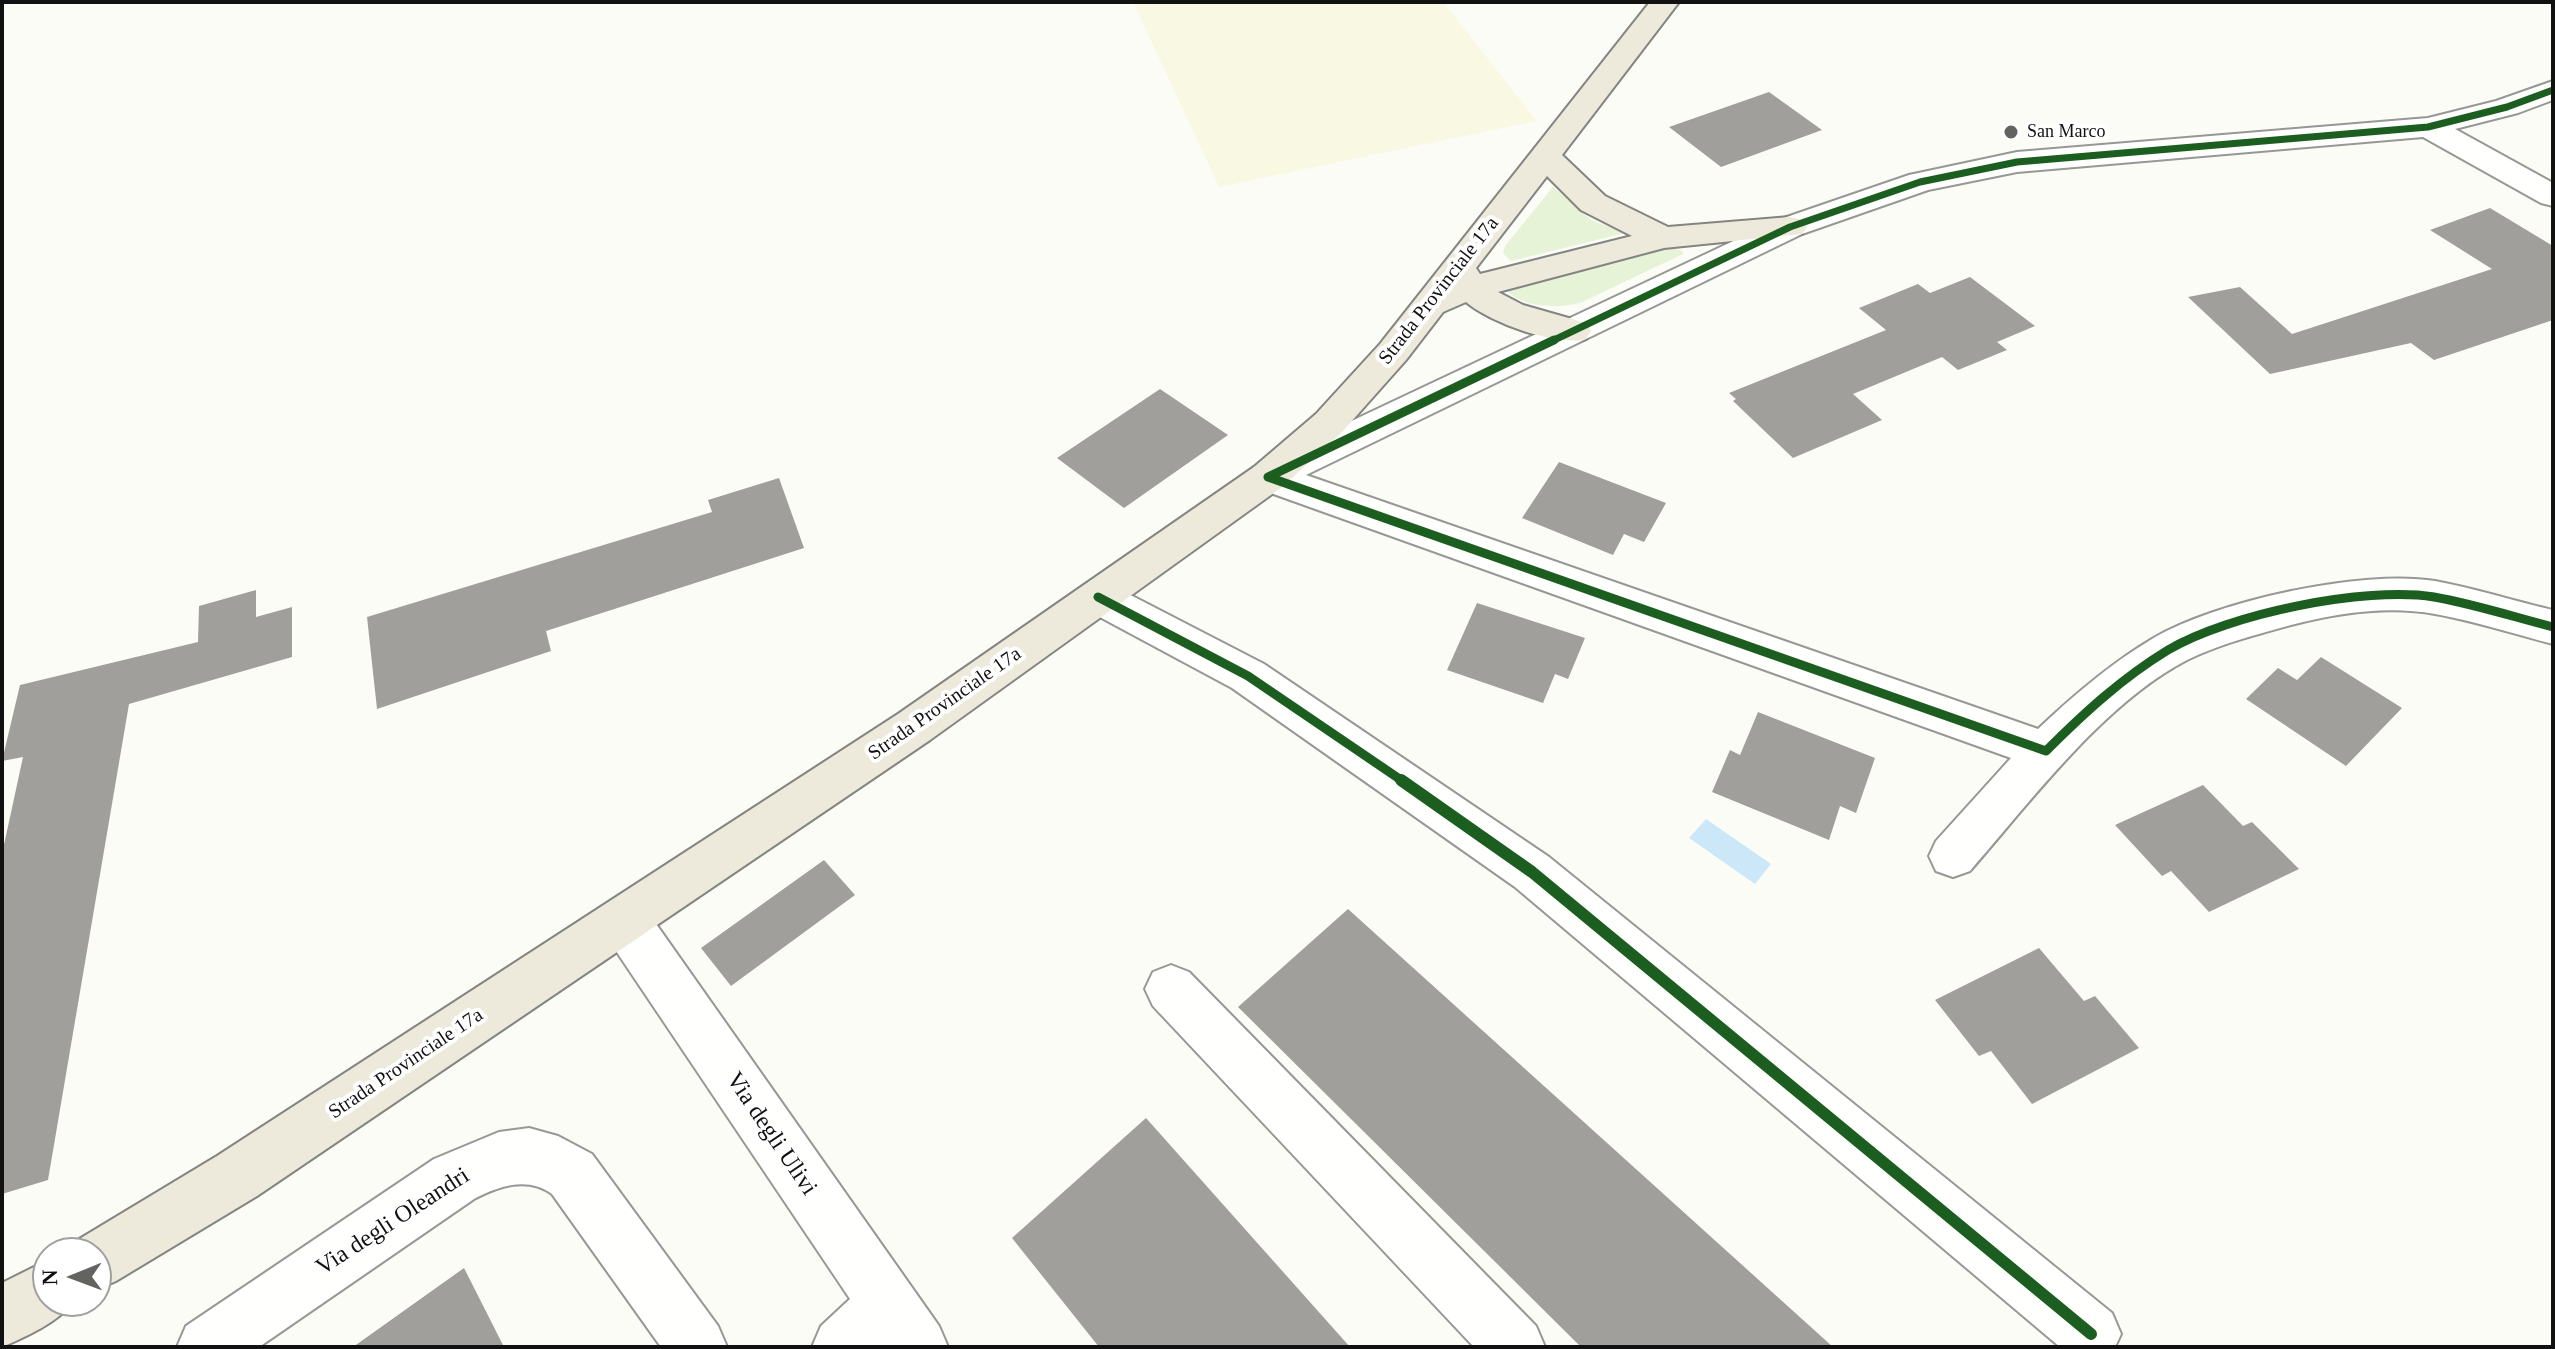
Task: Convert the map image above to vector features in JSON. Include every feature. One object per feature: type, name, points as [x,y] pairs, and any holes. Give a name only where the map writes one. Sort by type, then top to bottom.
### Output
[{"type":"main road","name":"Strada Provinciale 17a","points":[[112,1251],[237,1176],[914,727],[1268,477],[1344,407],[1430,304],[1466,276],[1545,156],[1665,2]]},
{"type":"main road","points":[[1545,156],[1593,203],[1663,238]]},
{"type":"main road","points":[[1466,276],[1663,238],[1790,227]]},
{"type":"main road","points":[[1466,276],[1506,311],[1573,331]]},
{"type":"main road","points":[[2,1317],[32,1299]]},
{"type":"street","points":[[1268,477],[1790,227],[1920,182],[2003,164],[2428,127],[2507,107],[2553,90]]},
{"type":"street","points":[[2428,127],[2553,196]]},
{"type":"street","points":[[1268,477],[2046,751]]},
{"type":"street","points":[[1953,856],[2046,751],[2102,696],[2170,649],[2225,626],[2324,600],[2358,595],[2433,597],[2553,627]]},
{"type":"street","points":[[1098,597],[1235,669],[1288,701],[1532,872],[2091,1334]]},
{"type":"street","name":"Via degli Ulivi","points":[[624,920],[903,1326]]},
{"type":"street","points":[[1171,989],[1515,1347]]},
{"type":"street","name":"Via degli Oleandri","points":[[207,1347],[454,1179],[477,1166],[522,1155],[539,1155],[559,1162],[572,1174],[697,1347]]},
{"type":"street","points":[[842,1347],[903,1326]]},
{"type":"green space","points":[[1133,2],[1443,2],[1537,121],[1219,187]]},
{"type":"green space","points":[[1553,187],[1591,220],[1625,233],[1511,261],[1503,253],[1505,246]]},
{"type":"green space","points":[[1670,248],[1683,251],[1683,254],[1580,303],[1560,306],[1528,303],[1503,286]]},
{"type":"water","points":[[1706,819],[1771,864],[1755,884],[1689,838]]},
{"type":"building","points":[[1769,92],[1822,130],[1721,167],[1669,127]]},
{"type":"building","points":[[2490,208],[2553,246],[2553,320],[2434,360],[2411,343],[2270,374],[2188,297],[2240,287],[2292,334],[2492,269],[2430,230]]},
{"type":"building","points":[[1970,277],[2035,326],[1997,342],[2007,350],[1958,370],[1942,357],[1853,394],[1882,420],[1793,458],[1733,401],[1736,399],[1729,393],[1886,330],[1859,308],[1918,284],[1930,293]]},
{"type":"building","points":[[1160,389],[1228,435],[1124,508],[1057,458]]},
{"type":"building","points":[[1559,462],[1666,503],[1644,542],[1624,534],[1613,555],[1522,518]]},
{"type":"building","points":[[779,478],[804,548],[546,631],[551,651],[377,709],[367,617],[712,512],[708,500]]},
{"type":"building","points":[[256,590],[256,617],[292,607],[292,657],[129,704],[48,1180],[2,1194],[2,854],[23,757],[2,761],[20,685],[198,642],[199,606]]},
{"type":"building","points":[[1477,603],[1585,638],[1568,679],[1555,674],[1543,703],[1447,670]]},
{"type":"building","points":[[2321,657],[2402,708],[2346,766],[2246,699],[2278,668],[2297,680]]},
{"type":"building","points":[[1758,712],[1875,758],[1856,813],[1840,806],[1829,840],[1712,792],[1730,750],[1740,755]]},
{"type":"building","points":[[2203,785],[2243,826],[2252,822],[2299,869],[2209,912],[2171,871],[2162,876],[2115,825]]},
{"type":"building","points":[[824,860],[855,895],[731,986],[701,948]]},
{"type":"building","points":[[1348,909],[1833,1347],[1581,1347],[1238,1007]]},
{"type":"building","points":[[2039,948],[2084,1001],[2095,996],[2139,1048],[2032,1104],[1991,1051],[1979,1056],[1935,1000]]},
{"type":"building","points":[[1146,1118],[1350,1347],[1099,1347],[1012,1238]]},
{"type":"building","points":[[464,1268],[504,1347],[353,1347]]},
{"type":"cycle path","points":[[1268,477],[1790,227],[1920,182],[2017,162],[2428,127],[2507,107],[2553,90]]},
{"type":"cycle path","points":[[1268,477],[2046,751],[2102,696],[2170,649],[2225,626],[2324,600],[2358,595],[2433,597],[2553,627]]},
{"type":"cycle path","points":[[1098,597],[1248,676],[1532,872],[2091,1334]]},
{"type":"place","name":"San Marco","points":[[2011,132]]}]
